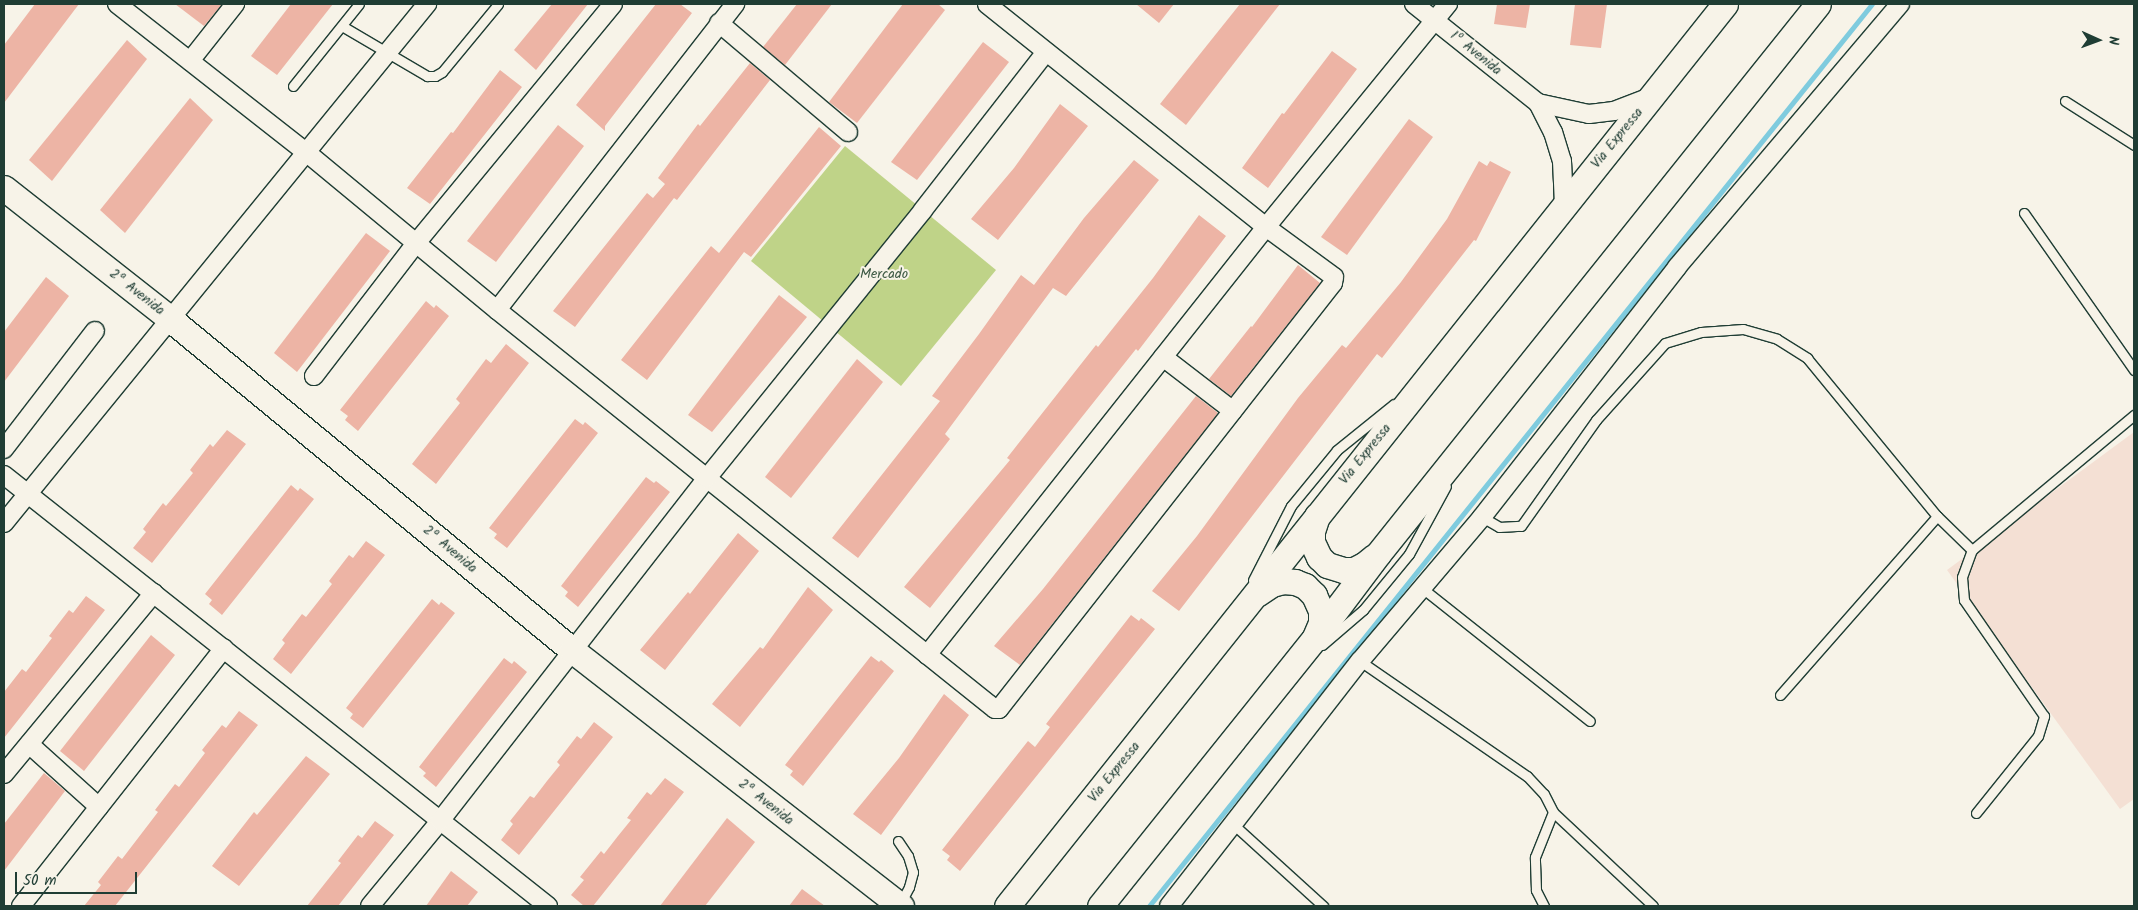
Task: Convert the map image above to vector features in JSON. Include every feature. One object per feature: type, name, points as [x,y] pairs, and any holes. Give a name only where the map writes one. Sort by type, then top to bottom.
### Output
[{"type":"main road","name":"Via Expressa","points":[[1005,906],[1226,633],[1320,510],[1725,4]]},
{"type":"main road","points":[[1100,906],[1314,640],[1378,554],[1478,428],[1818,4]]},
{"type":"main road","name":"2ª Avenida","points":[[4,188],[169,318],[572,650],[899,906]]},
{"type":"main road","points":[[1320,510],[1313,525],[1312,542],[1319,557],[1327,565],[1343,570],[1354,570],[1378,554]]},
{"type":"main road","points":[[1256,595],[1272,584],[1283,581],[1295,582],[1310,590],[1317,600],[1321,611],[1321,623],[1314,640]]},
{"type":"street","points":[[190,61],[236,4]]},
{"type":"street","points":[[4,523],[169,318],[427,4]]},
{"type":"street","points":[[314,376],[417,242],[613,4]]},
{"type":"street","points":[[497,310],[734,4]]},
{"type":"street","points":[[125,6],[190,61],[417,242],[497,310],[995,709],[1002,708],[1333,283],[1334,277],[1266,227],[988,4]]},
{"type":"street","name":"1º Avenida","points":[[1414,4],[1538,103]]},
{"type":"street","points":[[927,655],[1266,227],[1448,4]]},
{"type":"street","points":[[1169,906],[1360,661],[1482,516],[1677,267],[1900,4]]},
{"type":"street","points":[[719,23],[848,132]]},
{"type":"street","points":[[370,906],[440,821],[707,478],[923,210],[1046,52]]},
{"type":"street","points":[[1538,103],[1589,114],[1614,111],[1650,97]]},
{"type":"street","points":[[1538,103],[1553,132],[1562,161],[1564,205]]},
{"type":"street","points":[[4,449],[95,331]]},
{"type":"street","points":[[1164,357],[1233,411]]},
{"type":"street","points":[[4,475],[548,906]]},
{"type":"street","points":[[4,774],[154,593]]},
{"type":"street","points":[[22,906],[224,648]]},
{"type":"street","points":[[29,744],[99,807]]},
{"type":"lane","points":[[293,86],[359,4]]},
{"type":"lane","points":[[342,26],[386,54],[427,76],[435,76],[442,72],[498,4]]},
{"type":"lane","points":[[2065,101],[2134,145]]},
{"type":"lane","points":[[2024,214],[2134,370]]},
{"type":"lane","points":[[1482,516],[1499,527],[1521,526],[1596,420],[1665,343],[1702,332],[1743,329],[1777,339],[1807,358],[1937,516],[1972,550]]},
{"type":"lane","points":[[1226,633],[1291,506],[1337,450],[1425,378]]},
{"type":"lane","points":[[1976,814],[2038,736],[2044,716],[1964,600],[1962,577],[1972,550],[2134,415]]},
{"type":"lane","points":[[1282,680],[1363,610],[1409,554],[1478,428]]},
{"type":"lane","points":[[1780,695],[1937,516]]},
{"type":"lane","points":[[1422,588],[1590,721]]},
{"type":"lane","points":[[1360,661],[1528,776],[1544,794],[1553,812],[1653,906]]},
{"type":"lane","points":[[1544,906],[1536,890],[1535,857],[1553,812]]},
{"type":"lane","points":[[1233,824],[1323,906]]},
{"type":"lane","points":[[898,841],[908,856],[913,872],[909,887],[899,906]]},
{"type":"shaded area","points":[[2134,432],[2134,799],[2120,809],[1947,570]]},
{"type":"green space","name":"Mercado","points":[[845,146],[996,270],[901,386],[751,261]]},
{"type":"building","points":[[35,4],[79,4],[4,103],[4,45]]},
{"type":"building","points":[[175,4],[222,4],[204,26]]},
{"type":"building","points":[[291,4],[333,4],[277,75],[251,56]]},
{"type":"building","points":[[552,4],[588,4],[536,70],[514,50]]},
{"type":"building","points":[[656,4],[680,4],[692,13],[605,126],[605,131],[576,105]]},
{"type":"building","points":[[797,4],[832,4],[785,65],[763,47]]},
{"type":"building","points":[[903,4],[938,4],[945,10],[857,123],[829,102]]},
{"type":"building","points":[[1136,4],[1174,4],[1159,23]]},
{"type":"building","points":[[1240,4],[1280,4],[1186,125],[1160,104]]},
{"type":"building","points":[[1497,4],[1530,4],[1526,28],[1494,24]]},
{"type":"building","points":[[1575,4],[1607,4],[1601,48],[1570,45]]},
{"type":"building","points":[[127,40],[147,59],[52,181],[29,160]]},
{"type":"building","points":[[983,42],[1009,62],[917,180],[891,162]]},
{"type":"building","points":[[1332,51],[1357,69],[1268,188],[1242,168],[1282,113],[1284,114]]},
{"type":"building","points":[[750,63],[770,80],[677,200],[674,198],[575,327],[553,311],[647,193],[653,198],[665,184],[658,178],[698,124],[700,126]]},
{"type":"building","points":[[500,70],[522,87],[430,204],[407,188],[451,132],[453,133]]},
{"type":"building","points":[[190,98],[213,120],[125,233],[100,210]]},
{"type":"building","points":[[1060,104],[1088,126],[998,240],[971,219],[1014,168]]},
{"type":"building","points":[[1409,119],[1433,137],[1347,255],[1321,237]]},
{"type":"building","points":[[558,125],[584,146],[496,262],[467,241]]},
{"type":"building","points":[[819,127],[841,146],[751,257],[744,252],[647,380],[621,360],[711,246],[719,253]]},
{"type":"building","points":[[1134,160],[1159,180],[1066,296],[1053,288],[945,434],[950,439],[858,558],[832,538],[940,401],[932,396],[1021,275],[1034,285],[1084,218]]},
{"type":"building","points":[[1479,161],[1487,166],[1490,161],[1511,172],[1476,241],[1474,240],[1382,358],[1377,354],[1179,611],[1152,591],[1197,536],[1298,398],[1342,345],[1346,348],[1401,282],[1447,219]]},
{"type":"building","points":[[1199,215],[1226,236],[1138,351],[1136,349],[930,608],[904,587],[1010,460],[1007,458],[1096,345],[1098,347],[1153,278]]},
{"type":"building","points":[[366,233],[390,251],[297,372],[274,353]]},
{"type":"building","points":[[1298,265],[1320,283],[1231,396],[1209,379],[1252,327]]},
{"type":"building","points":[[46,277],[69,296],[4,382],[4,332]]},
{"type":"building","points":[[779,295],[807,317],[712,432],[688,415]]},
{"type":"building","points":[[426,301],[434,308],[436,305],[449,316],[358,431],[345,420],[348,416],[340,410]]},
{"type":"building","points":[[506,344],[529,363],[436,484],[412,464],[460,403],[456,399],[486,359],[491,363]]},
{"type":"building","points":[[857,359],[883,382],[791,498],[765,477]]},
{"type":"building","points":[[1196,396],[1218,413],[1020,665],[994,646],[1043,589]]},
{"type":"building","points":[[575,419],[583,425],[585,422],[598,433],[507,548],[494,538],[497,534],[489,528]]},
{"type":"building","points":[[227,430],[246,444],[152,563],[133,548],[146,532],[143,529],[163,503],[166,506],[193,473],[190,470],[210,444],[213,447]]},
{"type":"building","points":[[646,477],[654,483],[656,481],[670,492],[578,607],[565,596],[568,592],[561,586]]},
{"type":"building","points":[[291,485],[298,491],[300,488],[314,499],[222,615],[209,604],[212,600],[205,594]]},
{"type":"building","points":[[738,533],[759,551],[665,670],[640,650],[688,592],[690,594]]},
{"type":"building","points":[[366,541],[385,555],[291,674],[273,659],[285,643],[282,640],[302,614],[306,617],[332,584],[329,581],[349,555],[353,558]]},
{"type":"building","points":[[808,587],[833,610],[740,727],[712,704],[760,647],[763,649]]},
{"type":"building","points":[[86,596],[105,610],[4,738],[4,692],[22,669],[26,672],[52,638],[49,636],[69,610],[73,613]]},
{"type":"building","points":[[432,599],[439,605],[441,602],[455,613],[363,728],[350,718],[353,714],[346,708]]},
{"type":"building","points":[[1131,615],[1139,621],[1141,618],[1155,629],[960,871],[947,860],[950,856],[942,850],[1028,741],[1035,747],[1050,727],[1046,724]]},
{"type":"building","points":[[151,635],[175,655],[84,771],[60,751]]},
{"type":"building","points":[[871,656],[879,662],[881,660],[894,671],[803,786],[790,775],[793,771],[785,765]]},
{"type":"building","points":[[504,658],[512,664],[514,661],[527,672],[436,787],[423,776],[426,773],[419,767]]},
{"type":"building","points":[[944,694],[969,715],[881,835],[853,814],[899,758]]},
{"type":"building","points":[[239,711],[258,725],[115,906],[84,906],[101,885],[98,882],[118,856],[122,859],[158,812],[155,810],[175,784],[179,787],[205,753],[202,750],[222,725],[226,728]]},
{"type":"building","points":[[594,722],[613,737],[519,855],[501,840],[513,824],[510,821],[530,796],[534,798],[560,765],[557,762],[577,736],[581,739]]},
{"type":"building","points":[[306,756],[330,774],[239,886],[212,866],[254,812],[257,815]]},
{"type":"building","points":[[44,773],[65,791],[4,871],[4,824]]},
{"type":"building","points":[[665,778],[684,792],[593,906],[584,906],[571,895],[584,880],[580,877],[601,851],[604,854],[631,820],[627,818],[647,792],[651,795]]},
{"type":"building","points":[[727,818],[755,842],[705,906],[660,906]]},
{"type":"building","points":[[375,821],[394,835],[338,906],[307,906],[341,863],[338,861],[358,835],[362,838]]},
{"type":"building","points":[[451,871],[478,892],[467,906],[426,906]]},
{"type":"building","points":[[802,889],[825,906],[789,906]]},
{"type":"waterway","points":[[1149,906],[1872,4]]}]
